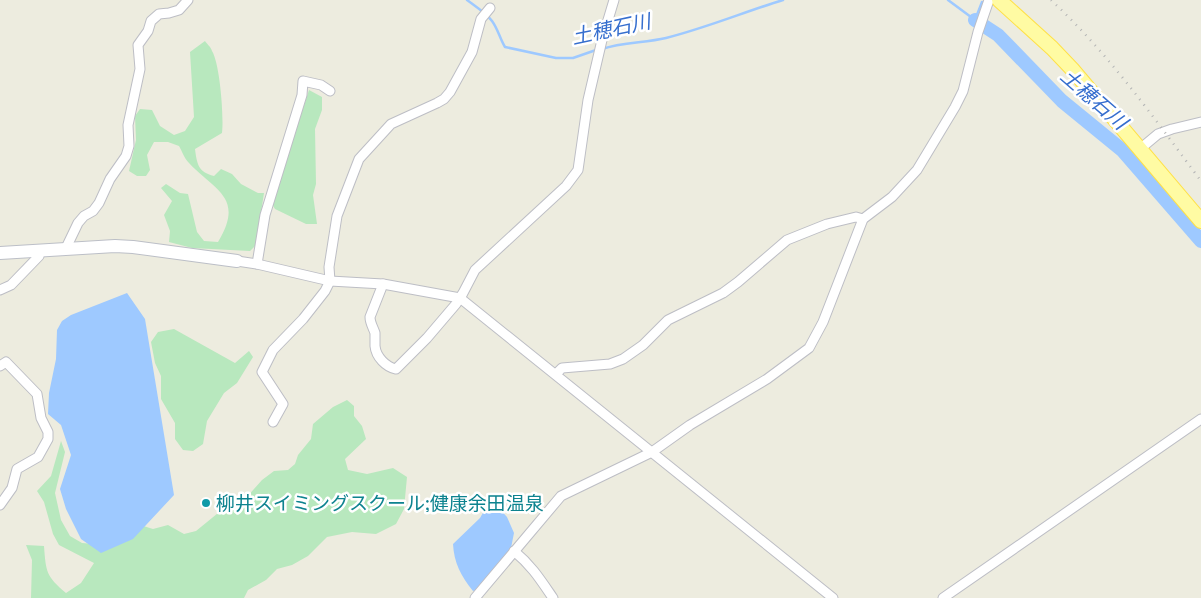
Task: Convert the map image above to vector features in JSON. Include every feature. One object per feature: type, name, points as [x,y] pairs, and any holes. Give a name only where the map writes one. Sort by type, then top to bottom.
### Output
[{"type":"main road","points":[[999,0],[1066,62],[1201,221]]},
{"type":"street","points":[[66,248],[78,223],[84,216],[93,211],[99,203],[110,178],[126,156],[129,146],[128,125],[140,69],[138,45],[148,31],[151,21],[158,14],[179,10],[188,0]]},
{"type":"street","points":[[383,284],[370,317],[370,322],[375,333],[375,349],[383,362],[390,368],[396,369],[427,338],[460,298],[475,270],[566,186],[578,170],[588,100],[601,44],[614,0]]},
{"type":"street","points":[[475,598],[560,496],[652,452],[690,425],[767,379],[809,348],[823,322],[863,219],[892,197],[917,170],[956,107],[963,91],[978,32],[989,0]]},
{"type":"street","points":[[272,422],[283,404],[262,372],[273,350],[303,318],[325,291],[330,281],[334,229],[337,216],[360,160],[391,124],[444,99],[450,92],[472,52],[480,23],[488,11]]},
{"type":"street","points":[[258,264],[265,215],[302,95],[303,81],[321,85],[330,91]]},
{"type":"street","points":[[1140,149],[1158,134],[1172,128],[1201,122]]},
{"type":"street","points":[[556,374],[562,368],[610,364],[623,359],[643,345],[668,320],[723,293],[787,240],[827,224],[856,217],[863,219]]},
{"type":"street","points":[[0,252],[105,246],[133,247],[258,264],[330,281],[383,284],[460,298],[833,598]]},
{"type":"street","points":[[0,290],[11,285],[39,256],[41,250]]},
{"type":"street","points":[[0,366],[6,362],[38,394],[41,418],[48,432],[48,439],[38,458],[17,469],[12,488],[0,505]]},
{"type":"street","points":[[943,598],[1201,419]]},
{"type":"street","points":[[514,551],[538,574],[552,598]]},
{"type":"green space","points":[[205,41],[215,58],[217,67],[222,103],[222,133],[195,149],[197,159],[201,170],[214,176],[221,169],[232,174],[241,184],[258,193],[264,193],[256,245],[250,251],[192,248],[169,242],[170,231],[164,215],[172,201],[161,188],[166,184],[180,193],[188,194],[197,232],[204,241],[218,242],[226,227],[229,215],[228,205],[223,196],[217,188],[187,161],[179,146],[168,142],[154,142],[147,155],[150,170],[146,176],[137,176],[129,171],[136,140],[135,116],[140,109],[152,110],[160,126],[174,135],[185,131],[194,117],[190,52]]},
{"type":"green space","points":[[309,90],[322,97],[322,110],[315,129],[316,184],[313,195],[317,224],[306,224],[275,209],[272,204]]},
{"type":"green space","points":[[174,329],[235,363],[249,351],[253,357],[237,383],[224,393],[207,421],[203,444],[193,451],[183,450],[175,439],[175,423],[161,399],[161,376],[155,363],[151,342],[158,332]]},
{"type":"green space","points":[[347,400],[354,406],[354,416],[362,426],[366,439],[345,459],[348,470],[367,474],[393,468],[407,477],[404,509],[396,524],[376,534],[352,532],[327,537],[308,556],[292,565],[277,569],[266,580],[248,590],[244,598],[31,598],[32,560],[26,545],[44,546],[48,573],[54,582],[66,593],[81,583],[94,563],[59,545],[53,534],[44,502],[37,491],[51,476],[61,441],[65,452],[55,493],[61,520],[70,536],[82,543],[106,545],[137,524],[153,529],[168,525],[184,534],[196,531],[223,509],[235,510],[262,480],[274,471],[288,470],[295,464],[298,455],[311,439],[313,424],[333,407]]},
{"type":"water","points":[[127,293],[145,319],[174,495],[133,539],[101,553],[81,539],[66,509],[60,489],[71,455],[61,425],[48,414],[49,393],[56,359],[57,330],[62,321],[71,315]]},
{"type":"water","points":[[488,496],[507,517],[514,533],[511,548],[477,590],[473,591],[459,569],[453,544],[480,518],[484,511],[485,498]]},
{"type":"waterway","name":"土穂石川","points":[[467,0],[484,12],[492,21],[505,47],[556,58],[573,58],[596,50]]},
{"type":"waterway","name":"土穂石川","points":[[602,49],[617,45],[658,40],[681,34],[783,0]]},
{"type":"waterway","name":"土穂石川","points":[[948,0],[975,20],[982,2]]},
{"type":"waterway","name":"土穂石川","points":[[975,20],[998,35],[1062,101],[1122,150],[1201,241]]},
{"type":"railway","points":[[1051,0],[1112,64],[1201,181]]},
{"type":"place","name":"柳井スイミングスクール;健康余田温泉","points":[[206,503]]}]
